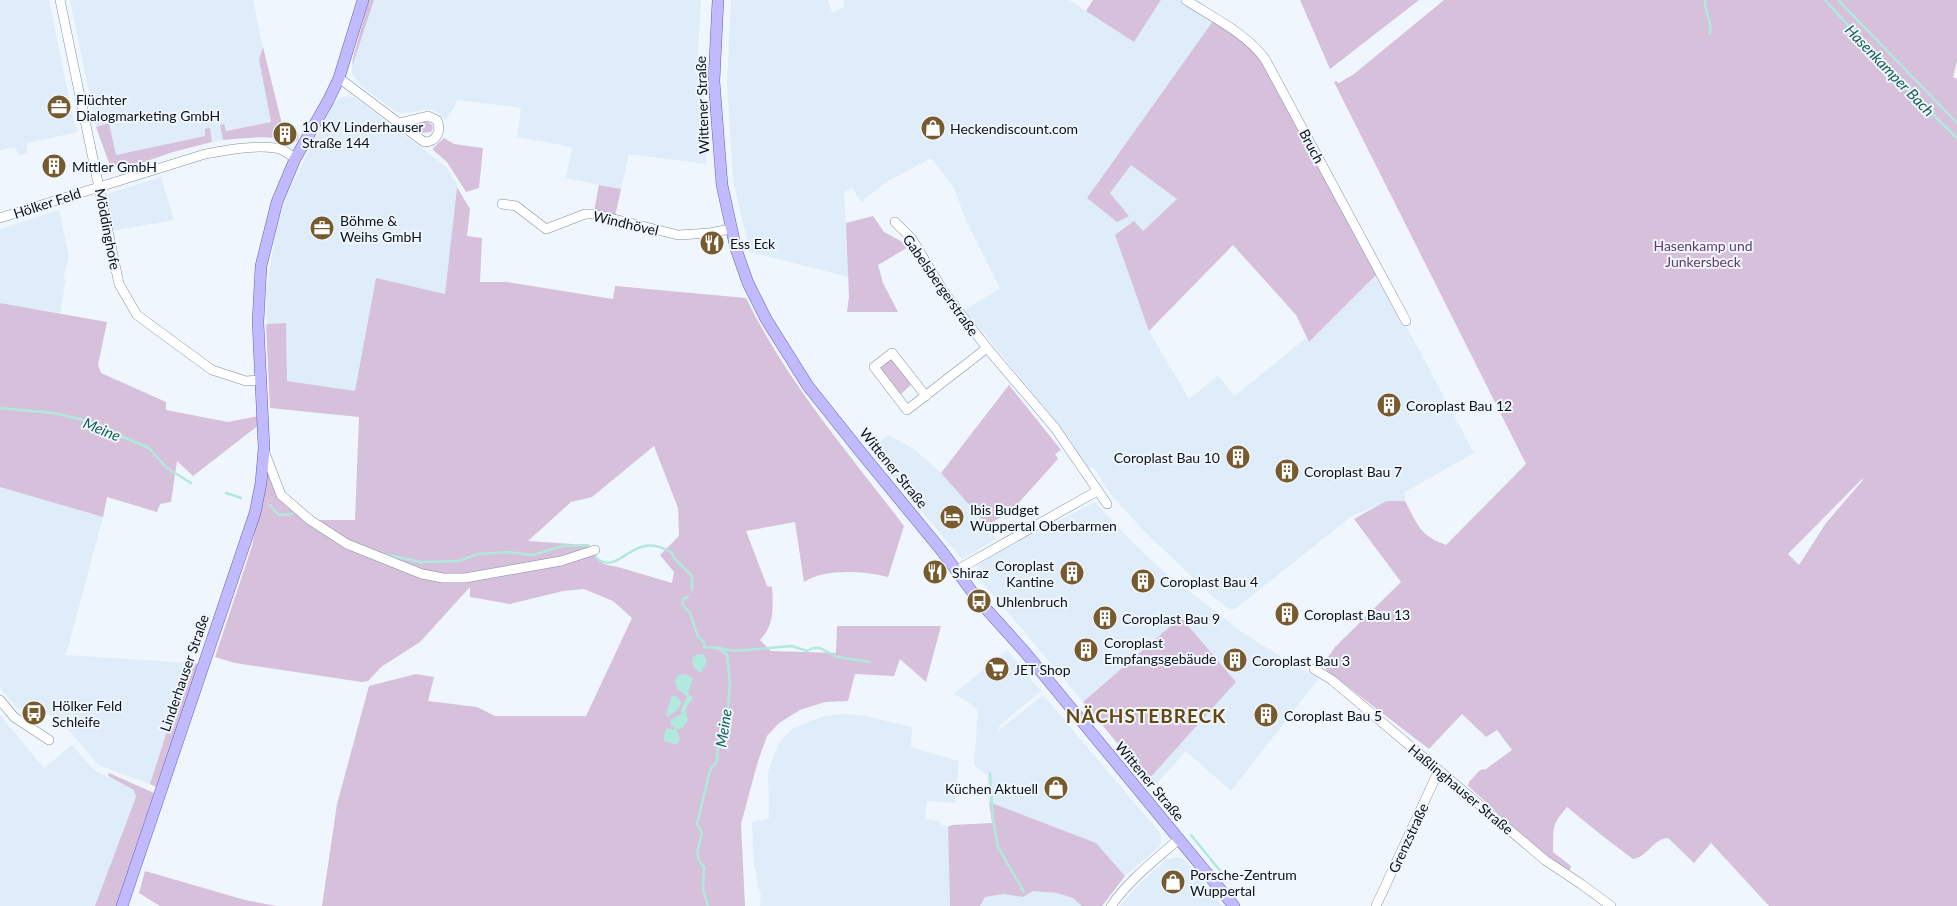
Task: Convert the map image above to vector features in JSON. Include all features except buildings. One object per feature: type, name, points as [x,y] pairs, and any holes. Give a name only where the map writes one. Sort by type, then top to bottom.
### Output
[{"type":"main road","name":"Linderhauser Straße","points":[[122,906],[255,514],[261,483],[264,448],[258,322],[261,266],[277,202],[295,159],[339,78],[363,0]]},
{"type":"main road","name":"Wittener Straße","points":[[718,0],[715,97],[722,185],[730,229],[748,283],[782,348],[814,393],[957,570],[979,601],[1024,650],[1234,906]]},
{"type":"street","name":"Möddinghofe","points":[[60,0],[119,284],[137,315],[212,370],[246,381],[260,380]]},
{"type":"street","name":"Bruch","points":[[1186,0],[1248,40],[1265,58],[1406,321]]},
{"type":"street","points":[[339,78],[400,123]]},
{"type":"street","name":"Hölker Feld","points":[[0,218],[186,159],[230,149],[275,148],[285,151],[295,159]]},
{"type":"street","name":"Windhövel","points":[[502,204],[516,206],[546,229],[585,214],[594,214],[678,234],[710,233],[730,229]]},
{"type":"street","name":"Gabelsbergerstraße","points":[[895,222],[912,239],[944,292],[987,348]]},
{"type":"street","points":[[926,396],[892,353],[874,367],[908,410],[926,396],[987,348],[1054,428],[1106,504]]},
{"type":"street","name":"Linderhauser Straße","points":[[264,448],[281,495],[303,515],[347,544],[422,574],[443,578],[465,578],[561,561],[595,550]]},
{"type":"street","points":[[957,570],[1097,491]]},
{"type":"street","name":"Haßlinghauser Straße","points":[[1314,669],[1332,680],[1545,860],[1611,906]]},
{"type":"street","points":[[0,700],[14,717],[49,740]]},
{"type":"street","name":"Grenzstraße","points":[[1376,906],[1439,770]]},
{"type":"street","points":[[1110,906],[1135,878],[1179,839]]},
{"type":"shaded area","points":[[0,0],[49,0],[75,127],[77,127],[78,132],[27,143],[27,153],[19,155],[15,147],[0,150]]},
{"type":"shaded area","points":[[70,0],[253,0],[263,47],[259,59],[271,122],[225,131],[220,126],[223,140],[212,142],[209,128],[206,136],[116,155],[109,124],[96,127]]},
{"type":"shaded area","points":[[374,0],[701,0],[697,67],[704,70],[706,164],[629,154],[621,189],[566,178],[572,147],[517,137],[521,108],[458,100],[446,121],[440,114],[430,109],[407,113],[396,112],[359,84],[352,73]]},
{"type":"shaded area","points":[[731,0],[828,0],[832,13],[844,7],[843,0],[1069,0],[1134,42],[1161,0],[1181,0],[1213,21],[1087,198],[1128,216],[1110,193],[1131,165],[1177,199],[1143,231],[1115,235],[1149,331],[1189,399],[1218,376],[1235,396],[1306,338],[1309,342],[1378,273],[1474,453],[1405,492],[1405,501],[1386,501],[1352,516],[1235,609],[1230,609],[1212,596],[1145,532],[1113,497],[1093,467],[1089,469],[1061,428],[965,310],[1000,288],[965,218],[954,188],[931,158],[885,183],[861,202],[852,187],[844,192],[849,277],[750,252],[733,180],[727,83]]},
{"type":"shaded area","points":[[346,96],[354,97],[440,162],[447,168],[457,185],[445,294],[376,278],[355,391],[287,381],[286,323],[267,324],[266,294],[279,221],[287,196],[333,105],[338,99]]},
{"type":"shaded area","points":[[161,177],[174,220],[111,231],[105,195]]},
{"type":"shaded area","points":[[59,210],[69,257],[63,279],[66,280],[60,313],[0,303],[0,229]]},
{"type":"shaded area","points":[[888,435],[915,450],[941,473],[991,530],[996,539],[962,559],[870,450]]},
{"type":"shaded area","points":[[0,487],[103,517],[66,655],[189,663],[150,784],[98,765],[58,717],[17,708],[0,688]]},
{"type":"shaded area","points":[[1095,502],[1130,540],[1163,571],[1242,632],[1289,662],[1319,678],[1231,791],[1186,751],[1154,787],[1148,780],[1236,682],[1182,617],[1083,702],[977,576],[977,568],[983,560]]},
{"type":"shaded area","name":"Küchen Aktuell","points":[[1007,650],[1041,691],[1000,725],[997,732],[1043,695],[1161,834],[1160,846],[1125,876],[1096,843],[989,802],[987,775],[974,765],[978,710],[954,694]]},
{"type":"shaded area","points":[[698,654],[704,655],[707,661],[701,673],[695,669],[692,662],[693,657]]},
{"type":"shaded area","points":[[685,674],[693,678],[688,694],[693,698],[686,708],[688,720],[683,728],[677,729],[680,739],[676,745],[664,741],[664,734],[667,728],[673,730],[675,728],[670,724],[671,719],[682,714],[681,710],[687,696],[677,689],[675,681],[678,675]]},
{"type":"shaded area","points":[[675,695],[682,703],[668,717],[666,714],[672,696]]},
{"type":"shaded area","points":[[842,714],[860,715],[912,727],[911,747],[959,761],[955,803],[927,801],[925,819],[939,821],[942,825],[948,827],[950,906],[760,906],[761,893],[758,890],[754,868],[752,822],[769,818],[768,772],[775,752],[781,740],[795,727],[825,716]]},
{"type":"shaded area","points":[[0,715],[44,768],[72,745],[94,770],[134,790],[135,803],[95,906],[0,906]]},
{"type":"shaded area","name":"Porsche-Zentrum Wuppertal","points":[[1178,857],[1185,860],[1222,906],[1120,906],[1138,885],[1166,860]]},
{"type":"shaded area","points":[[1033,891],[1057,893],[1073,898],[1082,906],[980,906],[985,897],[1003,894],[1023,897]]},
{"type":"green space","points":[[369,0],[374,0],[352,67],[353,58]]},
{"type":"green space","points":[[1093,0],[1161,0],[1134,42],[1086,11]]},
{"type":"green space","points":[[1300,0],[1419,0],[1330,69]]},
{"type":"green space","name":"Hasenkamp und Junkersbeck","points":[[1444,0],[1957,0],[1957,61],[1953,77],[1957,79],[1957,906],[1769,906],[1711,843],[1694,863],[1668,838],[1658,841],[1643,855],[1633,859],[1567,807],[1555,824],[1553,838],[1553,852],[1571,866],[1570,870],[1565,870],[1527,840],[1468,786],[1469,782],[1480,770],[1486,769],[1512,750],[1497,730],[1486,737],[1462,714],[1429,749],[1326,670],[1326,660],[1335,647],[1401,582],[1354,519],[1386,501],[1405,501],[1420,528],[1430,537],[1446,545],[1526,464],[1334,82],[1339,83],[1354,74]],"holes":[[[1863,480],[1826,523],[1799,565],[1788,554]]]},
{"type":"green space","points":[[1213,21],[1248,45],[1262,60],[1378,273],[1309,342],[1296,315],[1233,245],[1149,331],[1115,235],[1134,221],[1143,231],[1177,199],[1131,165],[1110,193],[1129,216],[1117,222],[1087,198]]},
{"type":"green space","points":[[263,47],[283,128],[299,135],[297,141],[292,143],[275,138],[258,137],[223,140],[220,125],[224,124],[226,131],[271,122],[259,59]]},
{"type":"green space","points":[[428,122],[432,125],[431,132],[423,133],[417,128],[418,124]]},
{"type":"green space","points":[[109,123],[116,155],[205,136],[205,129],[210,128],[212,142],[173,152],[124,169],[109,163],[96,127]]},
{"type":"green space","points":[[444,138],[454,144],[483,148],[479,188],[466,192],[447,162],[433,150]]},
{"type":"green space","points":[[599,185],[621,189],[615,217],[594,211]]},
{"type":"green space","points":[[457,187],[470,209],[467,236],[482,238],[480,282],[507,282],[613,299],[615,286],[746,298],[762,329],[799,388],[904,526],[888,577],[868,573],[845,572],[823,574],[804,582],[795,522],[746,531],[767,586],[772,587],[773,609],[771,622],[760,640],[771,651],[836,653],[837,626],[941,626],[926,682],[900,659],[894,676],[855,674],[848,701],[825,702],[800,710],[779,723],[767,736],[758,761],[741,824],[745,906],[322,906],[337,804],[369,686],[416,674],[434,677],[428,701],[477,707],[495,716],[586,716],[632,618],[613,601],[584,589],[563,591],[510,604],[470,597],[470,587],[420,642],[381,667],[368,681],[362,682],[235,663],[215,657],[252,546],[267,464],[275,490],[294,513],[338,544],[358,553],[350,542],[317,520],[355,520],[359,417],[270,408],[266,325],[286,323],[287,381],[355,391],[376,278],[445,294]],"holes":[[[654,446],[678,508],[679,536],[660,555],[674,572],[672,583],[603,564],[587,545],[528,541],[571,502],[592,497]]]},
{"type":"green space","points":[[873,216],[884,232],[910,246],[878,265],[883,283],[898,312],[847,312],[849,297],[846,223]]},
{"type":"green space","points":[[0,303],[107,322],[98,365],[101,373],[166,402],[166,410],[228,422],[259,416],[259,425],[193,476],[177,461],[171,502],[160,504],[157,512],[107,497],[103,517],[0,487]]},
{"type":"green space","points":[[890,359],[894,359],[913,383],[899,396],[880,368]]},
{"type":"green space","points":[[1009,385],[1061,450],[1055,454],[1058,459],[1014,508],[1016,509],[987,525],[941,473]]},
{"type":"green space","points":[[1181,617],[1236,682],[1148,780],[1083,702]]},
{"type":"green space","points":[[189,663],[199,664],[156,787],[150,784]]},
{"type":"green space","points":[[109,773],[154,793],[116,906],[95,906],[136,797],[134,790],[108,776]]},
{"type":"green space","points":[[989,802],[1096,843],[1125,876],[1102,906],[1082,906],[1073,898],[1057,893],[1033,891],[1023,897],[1003,894],[985,897],[980,906],[950,906],[948,827],[952,825],[992,823]]},
{"type":"green space","points":[[145,871],[245,900],[277,906],[160,906],[139,893]]},
{"type":"waterway","points":[[1705,0],[1711,30],[1710,34]]},
{"type":"waterway","name":"Hasenkamper Bach","points":[[1825,0],[1855,33],[1857,40],[1957,138]]},
{"type":"waterway","points":[[1838,0],[1957,123]]},
{"type":"waterway","name":"Meine","points":[[0,408],[54,413],[83,420],[149,448],[167,468],[191,483]]},
{"type":"waterway","name":"Meine","points":[[226,493],[241,498]]},
{"type":"waterway","name":"Meine","points":[[270,505],[279,515],[291,514]]},
{"type":"waterway","name":"Meine","points":[[382,554],[421,562],[459,561],[478,554],[508,552],[533,555],[562,546],[588,545],[590,549]]},
{"type":"waterway","name":"Meine","points":[[596,558],[605,562],[613,562],[637,548],[647,546],[658,547],[672,553],[673,557],[692,576],[692,590]]},
{"type":"waterway","name":"Meine","points":[[688,597],[683,599],[682,604],[690,613],[698,637],[704,642],[704,647],[718,648],[727,655],[730,683],[728,707],[718,745],[717,761],[710,770],[697,824],[702,833],[698,855],[704,867],[703,889],[708,906]]},
{"type":"waterway","points":[[719,648],[734,651],[792,646],[807,651],[813,648],[820,648],[837,657],[870,662]]},
{"type":"waterway","points":[[990,773],[993,820],[998,847],[1024,892]]},
{"type":"waterway","points":[[1191,835],[1226,878]]},
{"type":"place","name":"Flüchter Dialogmarketing GmbH","points":[[59,107]]},
{"type":"place","name":"Heckendiscount.com","points":[[933,128]]},
{"type":"place","name":"10 KV Linderhauser Straße 144","points":[[285,134]]},
{"type":"place","name":"Mittler GmbH","points":[[54,166]]},
{"type":"place","name":"Böhme & Weihs GmbH","points":[[322,228]]},
{"type":"place","name":"Ess Eck","points":[[712,243]]},
{"type":"place","name":"Coroplast Bau 12","points":[[1389,405]]},
{"type":"place","name":"Coroplast Bau 10","points":[[1238,457]]},
{"type":"place","name":"Coroplast Bau 7","points":[[1287,471]]},
{"type":"place","name":"Ibis Budget Wuppertal Oberbarmen","points":[[952,517]]},
{"type":"place","name":"Shiraz","points":[[935,572]]},
{"type":"place","name":"Coroplast Kantine","points":[[1072,573]]},
{"type":"place","name":"Coroplast Bau 4","points":[[1143,581]]},
{"type":"place","name":"Uhlenbruch","points":[[979,601]]},
{"type":"place","name":"Coroplast Bau 13","points":[[1287,614]]},
{"type":"place","name":"Coroplast Bau 9","points":[[1105,618]]},
{"type":"place","name":"Coroplast Empfangsgebäude","points":[[1086,650]]},
{"type":"place","name":"Coroplast Bau 3","points":[[1235,660]]},
{"type":"place","name":"JET Shop","points":[[997,669]]},
{"type":"place","name":"Hölker Feld Schleife","points":[[34,713]]},
{"type":"place","name":"Coroplast Bau 5","points":[[1266,715]]},
{"type":"place","name":"Küchen Aktuell","points":[[1056,788]]},
{"type":"place","name":"Porsche-Zentrum Wuppertal","points":[[1173,882]]},
{"type":"district","name":"NÄCHSTEBRECK","points":[[1146,715]]}]
